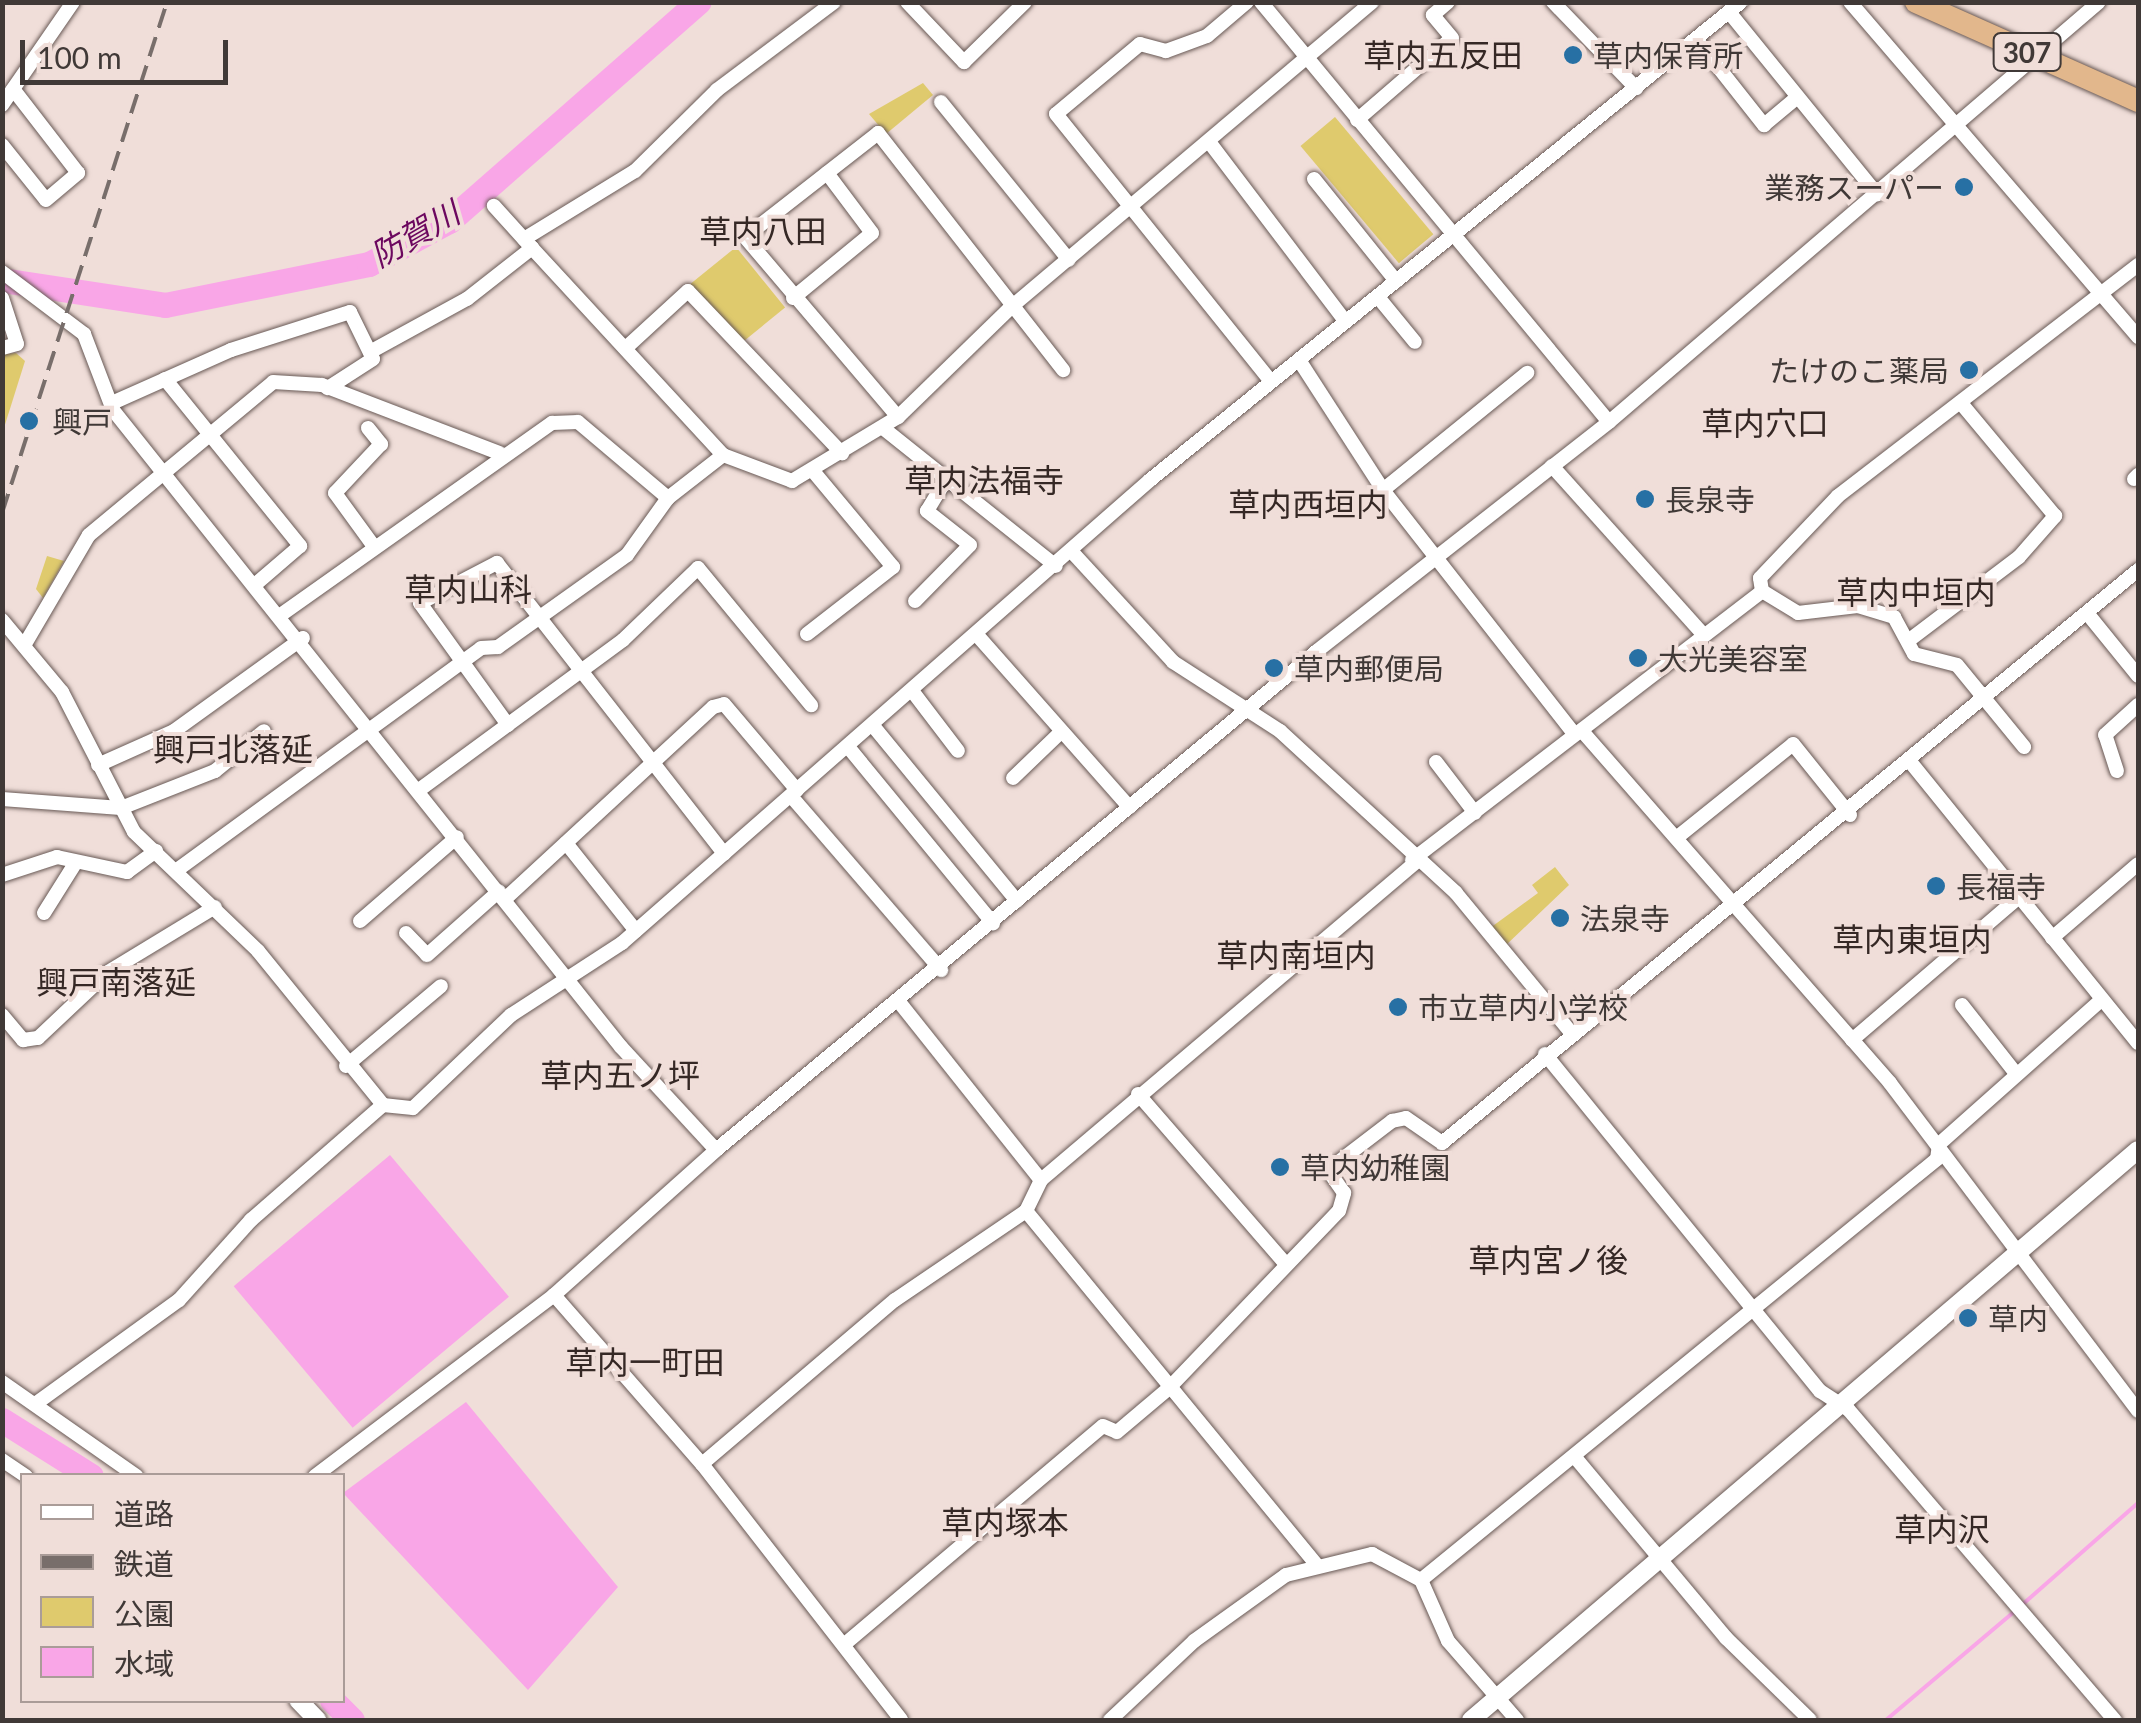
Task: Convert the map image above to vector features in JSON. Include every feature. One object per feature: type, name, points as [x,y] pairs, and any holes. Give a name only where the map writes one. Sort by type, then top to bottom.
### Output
[{"type":"highway","name":"307","points":[[1916,2],[2138,100]]},
{"type":"street","points":[[2,105],[73,2]]},
{"type":"street","points":[[370,352],[467,299],[528,243],[635,171],[717,90],[834,2]]},
{"type":"street","points":[[907,2],[964,62],[1025,2]]},
{"type":"street","points":[[1246,2],[1207,36],[1166,52],[1140,44],[1056,114],[1127,213],[1271,381]]},
{"type":"street","points":[[1261,2],[1450,236],[1608,422]]},
{"type":"street","points":[[494,206],[629,345],[722,455],[792,481],[898,417],[1010,308],[1308,61],[1372,2]]},
{"type":"street","points":[[1357,120],[1452,38],[1433,15],[1448,2]]},
{"type":"street","points":[[1553,2],[1636,88]]},
{"type":"street","points":[[1850,2],[2138,337]]},
{"type":"street","points":[[319,1473],[554,1295],[716,1150],[940,970],[1129,807],[1436,556],[1608,422],[2098,2]]},
{"type":"street","points":[[2,620],[25,644],[121,808],[156,852],[215,906],[292,989],[346,1066],[383,1105],[414,1108],[510,1015],[569,981],[636,932],[1271,381],[1735,8],[1795,99],[1877,194]]},
{"type":"street","points":[[1696,40],[1764,125],[1795,99]]},
{"type":"street","points":[[2,145],[46,200],[78,172],[13,88]]},
{"type":"street","points":[[940,102],[1069,260]]},
{"type":"street","points":[[898,417],[745,237],[878,133],[1010,308],[1063,370]]},
{"type":"street","points":[[1210,143],[1345,321]]},
{"type":"street","points":[[793,298],[872,233],[827,173]]},
{"type":"street","points":[[1314,180],[1396,282]]},
{"type":"street","points":[[2024,747],[1957,665],[1914,654],[1894,617],[1858,606],[1798,613],[1762,591],[1760,578],[1838,496],[2138,265]]},
{"type":"street","points":[[2,272],[84,334],[112,403],[303,638],[569,981],[716,1150]]},
{"type":"street","points":[[629,345],[688,290],[842,453]]},
{"type":"street","points":[[1378,297],[1415,342]]},
{"type":"street","points":[[2,298],[17,344],[2,348]]},
{"type":"street","points":[[112,403],[165,379],[350,312],[374,359],[328,388]]},
{"type":"street","points":[[1300,360],[1384,490],[1436,556],[1578,731],[1680,836],[1852,1040],[2012,1256],[2138,1411]]},
{"type":"street","points":[[1384,490],[1527,373]]},
{"type":"street","points":[[165,379],[300,546],[257,583]]},
{"type":"street","points":[[25,644],[88,535],[164,468],[274,382],[328,388],[500,453]]},
{"type":"street","points":[[1908,641],[2019,557],[2055,516],[1960,402]]},
{"type":"street","points":[[282,614],[500,453],[568,419],[668,498]]},
{"type":"street","points":[[368,428],[382,444],[335,493],[372,544]]},
{"type":"street","points":[[884,428],[1056,566]]},
{"type":"street","points":[[178,870],[457,666],[534,622],[628,556],[668,498],[722,455]]},
{"type":"street","points":[[1552,466],[1702,632]]},
{"type":"street","points":[[807,634],[893,567],[813,471]]},
{"type":"street","points":[[915,601],[970,546],[926,510],[947,478]]},
{"type":"street","points":[[1072,552],[1173,662],[1249,709],[1414,862],[1456,893],[1570,1030]]},
{"type":"street","points":[[508,724],[457,666],[420,602],[496,563],[534,622],[724,854]]},
{"type":"street","points":[[419,790],[578,673],[698,568],[811,705]]},
{"type":"street","points":[[846,1643],[1103,1426],[1117,1432],[1169,1388],[1284,1262],[1339,1211],[1344,1193],[1328,1170],[1392,1122],[1406,1118],[1442,1143],[1570,1030],[1912,764],[1984,698],[2138,570]]},
{"type":"street","points":[[702,1464],[895,1300],[1026,1211],[1041,1180],[1414,862],[1702,632],[1762,591]]},
{"type":"street","points":[[2087,613],[2138,676]]},
{"type":"street","points":[[978,635],[1129,807]]},
{"type":"street","points":[[98,765],[174,731],[303,638]]},
{"type":"street","points":[[913,692],[958,750]]},
{"type":"street","points":[[406,933],[427,955],[566,843],[650,765],[724,704],[940,970]]},
{"type":"street","points":[[2117,771],[2105,735],[2138,705]]},
{"type":"street","points":[[874,727],[1017,901]]},
{"type":"street","points":[[2,800],[121,808],[215,770],[264,731]]},
{"type":"street","points":[[1013,778],[1061,732]]},
{"type":"street","points":[[1680,836],[1793,744],[1850,815]]},
{"type":"street","points":[[849,748],[993,923]]},
{"type":"street","points":[[1436,762],[1475,813]]},
{"type":"street","points":[[1912,764],[2138,1043]]},
{"type":"street","points":[[360,921],[457,837]]},
{"type":"street","points":[[566,843],[636,932]]},
{"type":"street","points":[[2,875],[30,860],[76,862],[128,872],[156,852]]},
{"type":"street","points":[[44,914],[76,862]]},
{"type":"street","points":[[2052,938],[2138,864]]},
{"type":"street","points":[[1852,1040],[2018,897]]},
{"type":"street","points":[[2,1015],[23,1040],[38,1038],[108,972],[215,906]]},
{"type":"street","points":[[346,1066],[441,986]]},
{"type":"street","points":[[1421,1580],[1759,1307],[1938,1153],[2014,1071],[2101,1000]]},
{"type":"street","points":[[900,1003],[1041,1180]]},
{"type":"street","points":[[1962,1005],[2014,1071]]},
{"type":"street","points":[[1545,1054],[1759,1307],[1833,1405],[1848,1409],[2116,1720]]},
{"type":"street","points":[[1138,1094],[1284,1262]]},
{"type":"street","points":[[38,1402],[180,1300],[251,1220],[383,1105]]},
{"type":"street","points":[[1471,1720],[1833,1405],[2138,1150]]},
{"type":"street","points":[[1026,1211],[1316,1564]]},
{"type":"street","points":[[554,1295],[702,1464],[846,1643],[901,1720]]},
{"type":"street","points":[[2,1382],[38,1402],[132,1473]]},
{"type":"street","points":[[1574,1456],[1656,1557],[1810,1720]]},
{"type":"street","points":[[1110,1720],[1194,1641],[1316,1564],[1372,1554],[1421,1580],[1448,1640],[1517,1720]]},
{"type":"green space","points":[[923,83],[933,95],[886,134],[869,114]]},
{"type":"green space","points":[[1335,117],[1433,234],[1399,263],[1301,146]]},
{"type":"green space","points":[[736,247],[785,308],[738,345],[689,285]]},
{"type":"green space","points":[[16,353],[25,361],[3,431],[3,354]]},
{"type":"green space","points":[[47,556],[64,561],[43,598],[36,589]]},
{"type":"green space","points":[[1555,867],[1569,885],[1505,946],[1490,928],[1538,893],[1532,885]]},
{"type":"water","points":[[390,1155],[509,1297],[353,1428],[234,1286]]},
{"type":"water","points":[[466,1402],[618,1587],[528,1690],[345,1492]]},
{"type":"waterway","name":"防賀川","points":[[2,280],[165,305],[369,264],[449,221],[698,2]]},
{"type":"waterway","points":[[2,1420],[86,1473]]},
{"type":"waterway","points":[[2023,1604],[2138,1503]]},
{"type":"waterway","points":[[1886,1720],[2016,1610]]},
{"type":"waterway","points":[[335,1703],[352,1720]]},
{"type":"railway","points":[[2,513],[167,2]]},
{"type":"place","name":"草内保育所","points":[[1573,55]]},
{"type":"place","name":"業務スーパー","points":[[1964,187]]},
{"type":"place","name":"たけのこ薬局","points":[[1969,370]]},
{"type":"place","name":"興戸","points":[[29,421]]},
{"type":"place","name":"長泉寺","points":[[1645,499]]},
{"type":"place","name":"大光美容室","points":[[1638,658]]},
{"type":"place","name":"草内郵便局","points":[[1274,668]]},
{"type":"place","name":"長福寺","points":[[1936,886]]},
{"type":"place","name":"法泉寺","points":[[1560,918]]},
{"type":"place","name":"市立草内小学校","points":[[1398,1007]]},
{"type":"place","name":"草内幼稚園","points":[[1280,1167]]},
{"type":"place","name":"草内","points":[[1968,1318]]},
{"type":"district","name":"草内五反田","points":[[1443,55]]},
{"type":"district","name":"草内八田","points":[[763,231]]},
{"type":"district","name":"草内穴口","points":[[1765,423]]},
{"type":"district","name":"草内法福寺","points":[[984,480]]},
{"type":"district","name":"草内西垣内","points":[[1308,504]]},
{"type":"district","name":"草内山科","points":[[468,589]]},
{"type":"district","name":"草内中垣内","points":[[1916,592]]},
{"type":"district","name":"興戸北落延","points":[[233,749]]},
{"type":"district","name":"草内東垣内","points":[[1912,939]]},
{"type":"district","name":"草内南垣内","points":[[1296,955]]},
{"type":"district","name":"興戸南落延","points":[[116,982]]},
{"type":"district","name":"草内五ノ坪","points":[[620,1075]]},
{"type":"district","name":"草内宮ノ後","points":[[1548,1260]]},
{"type":"district","name":"草内一町田","points":[[645,1362]]},
{"type":"district","name":"草内塚本","points":[[1005,1522]]},
{"type":"district","name":"草内沢","points":[[1942,1529]]}]
